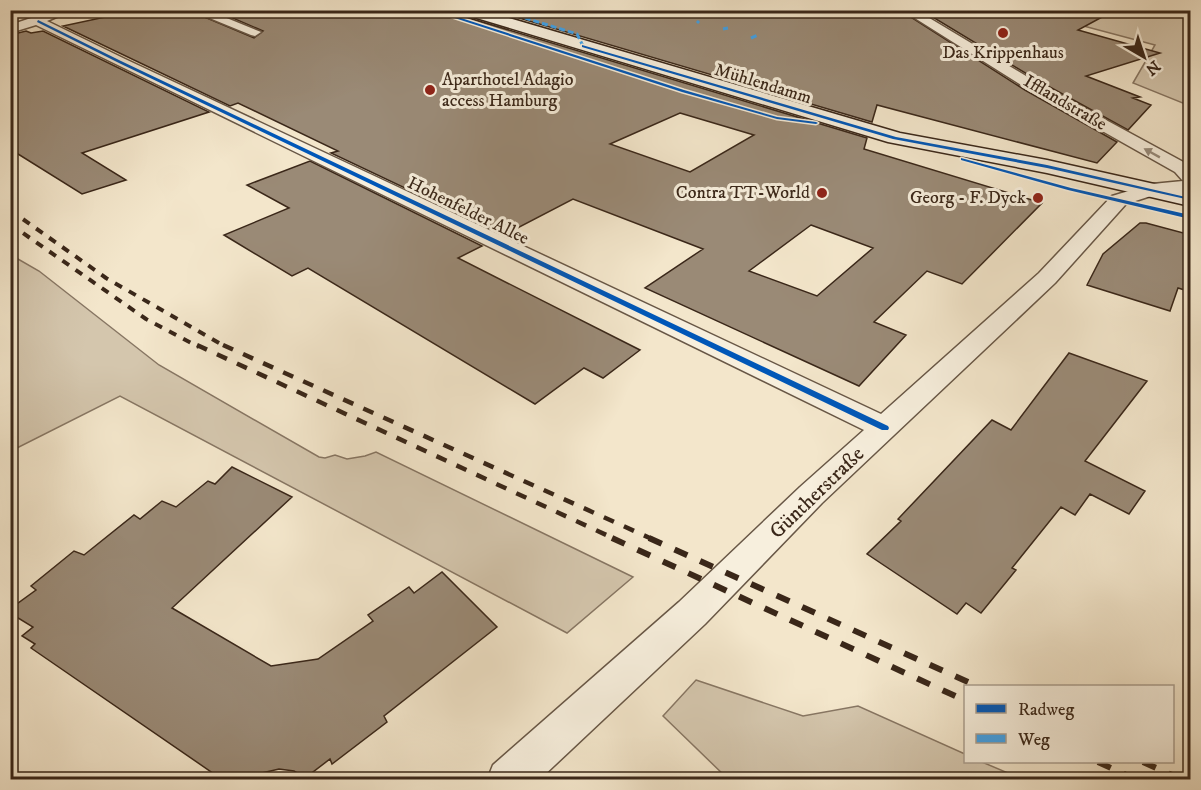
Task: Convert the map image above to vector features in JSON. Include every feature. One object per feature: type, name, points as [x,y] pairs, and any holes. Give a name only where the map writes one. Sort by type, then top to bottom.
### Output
[{"type":"main road","name":"Mühlendamm","points":[[465,10],[793,109],[935,148],[978,164],[1191,217]]},
{"type":"main road","name":"Mühlendamm","points":[[935,148],[997,157],[1191,199]]},
{"type":"street","points":[[10,29],[69,10]]},
{"type":"street","points":[[195,10],[255,32]]},
{"type":"street","name":"Ifflandstraße","points":[[907,10],[1031,85],[1187,173]]},
{"type":"street","name":"Hohenfelder Allee","points":[[38,21],[885,428]]},
{"type":"street","points":[[1119,200],[1152,190],[1191,186]]},
{"type":"street","name":"Güntherstraße","points":[[508,780],[692,614],[811,495],[1047,278],[1119,200]]},
{"type":"shaded area","points":[[1125,11],[1190,11],[1186,55],[1190,56],[1190,106],[1133,83],[1155,45],[1076,24]]},
{"type":"shaded area","points":[[11,255],[39,271],[159,365],[319,457],[335,455],[347,459],[376,452],[633,577],[567,633],[120,396],[11,451]]},
{"type":"shaded area","points":[[696,680],[803,716],[858,706],[964,754],[964,763],[984,763],[1022,779],[728,779],[663,716]]},
{"type":"building","points":[[138,10],[188,10],[254,38],[263,31],[214,10],[456,10],[459,15],[867,138],[864,149],[1042,203],[962,284],[927,271],[874,322],[906,335],[859,386],[645,288],[703,249],[573,199],[504,235],[331,153],[338,151],[238,103],[230,106],[63,26]],"holes":[[[680,113],[754,135],[690,172],[610,144]],[[811,225],[873,248],[817,296],[749,271]]]},
{"type":"building","points":[[492,10],[900,10],[1025,90],[1117,142],[1097,163],[877,105],[872,122]]},
{"type":"building","points":[[921,10],[1115,10],[1078,30],[1160,53],[1086,76],[1140,97],[1133,98],[1151,105],[1128,130],[1037,80]]},
{"type":"building","points":[[26,31],[31,33],[43,31],[209,112],[82,153],[126,180],[82,194],[10,149],[10,35]]},
{"type":"building","points":[[310,161],[482,246],[458,258],[640,350],[603,378],[584,368],[535,404],[308,268],[292,276],[224,235],[289,208],[247,185]]},
{"type":"building","points":[[1140,223],[1191,235],[1191,292],[1178,288],[1170,311],[1087,285],[1103,254]]},
{"type":"building","points":[[1069,353],[1147,381],[1085,461],[1145,491],[1129,514],[1090,494],[1075,515],[1061,507],[1012,568],[1016,570],[981,613],[966,603],[957,614],[867,554],[901,521],[898,519],[992,420],[1011,430]]},
{"type":"building","points":[[232,467],[292,497],[172,608],[271,666],[318,659],[373,621],[368,615],[409,587],[414,593],[442,572],[497,627],[384,716],[387,722],[332,764],[330,759],[305,778],[294,771],[279,769],[262,773],[254,780],[236,780],[227,773],[220,778],[31,648],[35,644],[22,636],[33,627],[10,613],[10,609],[36,590],[31,586],[74,551],[84,555],[134,515],[140,519],[162,501],[176,507],[208,481],[215,484]]},
{"type":"railway","points":[[10,210],[106,278],[226,347]]},
{"type":"railway","points":[[10,224],[146,319],[199,347]]},
{"type":"railway","points":[[197,345],[615,539]]},
{"type":"railway","points":[[223,345],[652,539]]},
{"type":"railway","points":[[612,538],[964,700]]},
{"type":"railway","points":[[649,538],[975,685]]},
{"type":"railway","points":[[1100,763],[1137,780]]},
{"type":"railway","points":[[1145,763],[1183,780]]},
{"type":"marked path","points":[[499,10],[577,34],[583,46]]},
{"type":"marked path","points":[[723,29],[728,28]]},
{"type":"marked path","points":[[751,38],[758,35]]},
{"type":"cycle path","points":[[431,10],[683,91],[777,118],[816,123]]},
{"type":"cycle path","points":[[38,21],[885,428]]},
{"type":"cycle path","points":[[583,46],[895,138],[1047,167],[1190,199]]},
{"type":"cycle path","points":[[963,159],[1070,189],[1190,217]]},
{"type":"place","name":"Das Krippenhaus","points":[[1003,33]]},
{"type":"place","name":"Aparthotel Adagio access Hamburg","points":[[430,90]]},
{"type":"place","name":"Contra TT-World","points":[[822,193]]},
{"type":"place","name":"Georg - F. Dyck","points":[[1038,198]]}]
